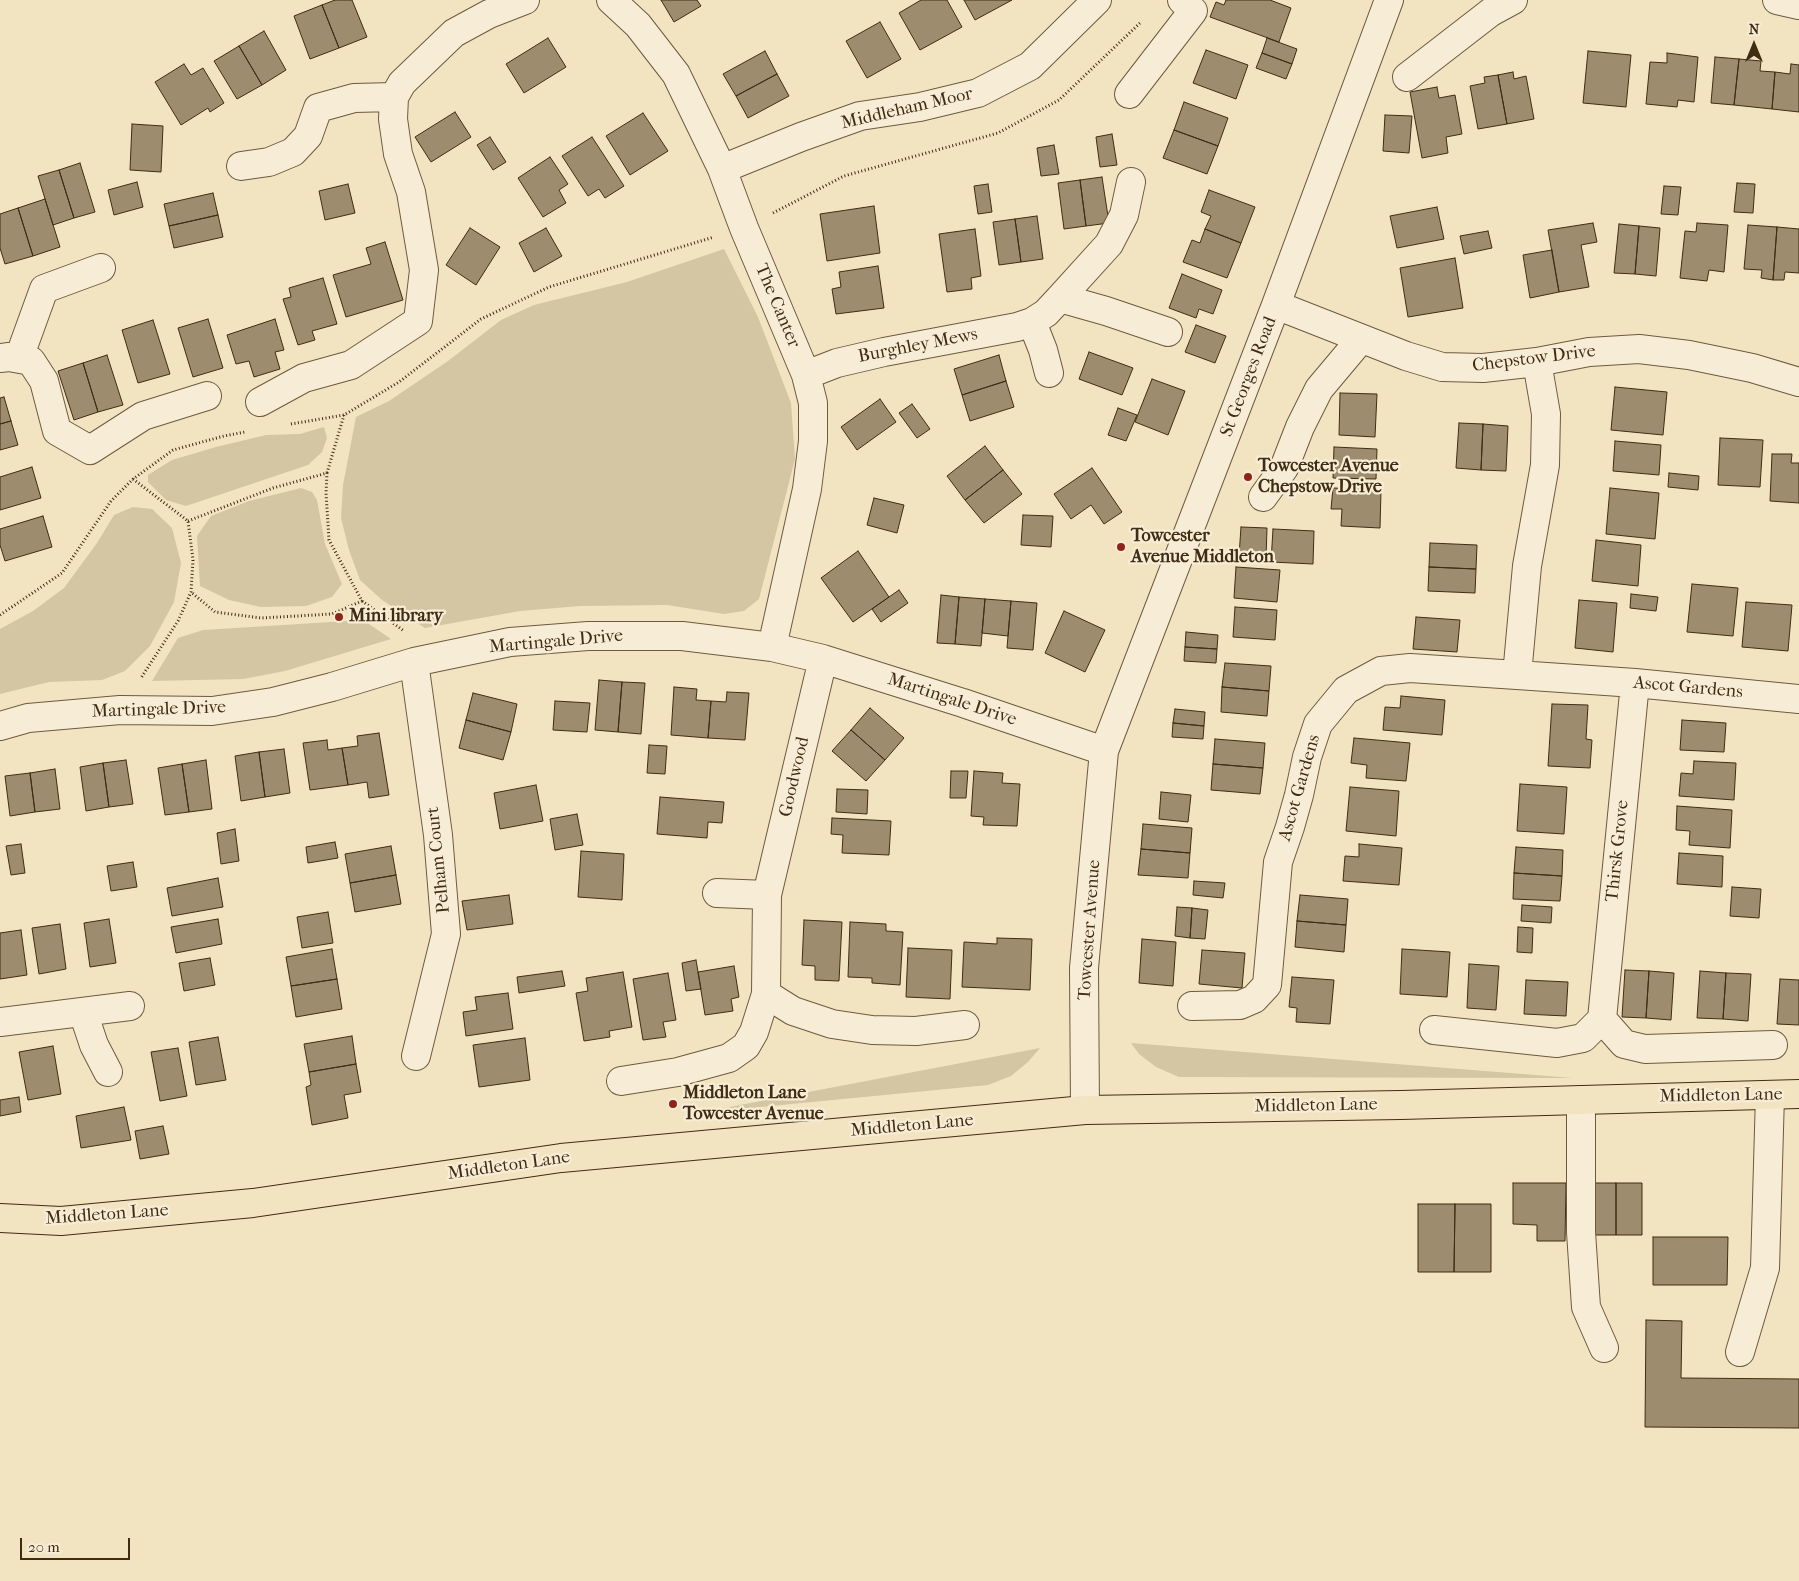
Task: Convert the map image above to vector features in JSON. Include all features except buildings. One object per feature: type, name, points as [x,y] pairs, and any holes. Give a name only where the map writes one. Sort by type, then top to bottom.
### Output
[{"type":"main road","name":"Middleton Lane","points":[[0,1218],[61,1221],[243,1204],[561,1158],[1085,1110],[1401,1105],[1799,1094]]},
{"type":"street","points":[[260,402],[304,378],[351,365],[418,321],[424,270],[411,192],[398,154],[393,120],[394,97],[402,83],[454,33],[489,14],[524,0]]},
{"type":"street","name":"The Canter","points":[[611,0],[638,25],[676,74],[722,169],[744,228],[806,375],[813,403],[813,442],[807,488],[772,647]]},
{"type":"street","name":"Middleham Moor","points":[[722,169],[860,116],[920,107],[978,93],[1030,66],[1098,0]]},
{"type":"street","name":"St Georges Road","points":[[1104,751],[1276,305],[1389,0]]},
{"type":"street","points":[[1408,77],[1491,12],[1513,0]]},
{"type":"street","points":[[1776,0],[1799,5]]},
{"type":"street","points":[[1129,94],[1187,5]]},
{"type":"street","points":[[241,166],[269,162],[293,152],[308,136],[318,108],[354,98],[394,97]]},
{"type":"street","name":"Burghley Mews","points":[[806,375],[837,363],[884,352],[1017,327],[1032,322],[1046,312],[1060,298],[1109,244],[1124,215],[1132,182]]},
{"type":"street","points":[[101,268],[44,289],[9,358],[31,361],[44,381],[57,431],[90,450],[143,416],[207,396]]},
{"type":"street","points":[[1060,298],[1168,332]]},
{"type":"street","name":"Chepstow Drive","points":[[1276,305],[1406,356],[1442,367],[1483,368],[1537,362],[1589,352],[1639,349],[1689,355],[1752,368],[1799,382]]},
{"type":"street","points":[[1032,322],[1043,350],[1049,373]]},
{"type":"street","points":[[1263,497],[1284,468],[1300,427],[1319,389],[1362,339]]},
{"type":"street","points":[[1517,676],[1527,566],[1545,465],[1546,414],[1537,362]]},
{"type":"street","name":"Martingale Drive","points":[[0,726],[28,718],[120,710],[212,711],[273,702],[332,687],[414,662],[510,642],[588,636],[682,636],[772,647],[823,659],[963,703],[1104,751]]},
{"type":"street","name":"Goodwood","points":[[621,1081],[678,1072],[729,1058],[746,1046],[754,1032],[766,994],[767,896],[823,659]]},
{"type":"street","name":"Pelham Court","points":[[414,662],[438,835],[446,934],[416,1056]]},
{"type":"street","name":"Ascot Gardens","points":[[1192,1006],[1240,1005],[1254,999],[1267,985],[1278,862],[1290,827],[1307,757],[1318,724],[1346,690],[1381,671],[1410,668],[1635,683],[1799,699]]},
{"type":"street","name":"Thirsk Grove","points":[[1602,1020],[1635,683]]},
{"type":"street","name":"Towcester Avenue","points":[[1085,1110],[1084,968],[1104,751]]},
{"type":"street","points":[[717,893],[767,896]]},
{"type":"street","points":[[766,994],[794,1011],[832,1024],[872,1030],[916,1031],[965,1025]]},
{"type":"street","points":[[0,1022],[130,1006]]},
{"type":"street","points":[[83,1012],[94,1044],[108,1072]]},
{"type":"street","points":[[1434,1030],[1557,1043],[1583,1038],[1602,1020],[1624,1044],[1646,1049],[1773,1045]]},
{"type":"street","points":[[1740,1352],[1765,1268],[1770,1095]]},
{"type":"street","points":[[1581,1100],[1581,1232],[1586,1307],[1604,1348]]},
{"type":"path","points":[[286,425],[344,415],[399,382],[480,319],[549,288],[744,228],[844,176],[998,133],[1059,100],[1143,19]]},
{"type":"path","points":[[344,415],[327,473],[326,493],[330,540],[362,601],[410,634],[414,662]]},
{"type":"path","points":[[0,615],[62,573],[111,501],[134,479],[173,450],[250,431]]},
{"type":"path","points":[[188,521],[273,488],[327,473]]},
{"type":"path","points":[[120,710],[178,621],[192,592],[192,560],[188,521],[134,479]]},
{"type":"path","points":[[192,592],[215,612],[261,618],[332,614],[362,601]]},
{"type":"shaded area","points":[[724,249],[758,317],[791,403],[795,459],[759,599],[744,611],[724,614],[667,605],[580,606],[520,611],[425,628],[382,600],[360,580],[349,550],[341,518],[343,485],[356,417],[389,401],[448,361],[501,320],[534,305],[627,282]]},
{"type":"shaded area","points":[[324,427],[327,438],[322,452],[308,465],[186,506],[166,500],[148,482],[148,475],[172,460],[266,435],[300,434]]},
{"type":"shaded area","points":[[301,488],[312,492],[317,500],[325,544],[342,584],[332,597],[306,606],[261,607],[229,600],[200,586],[197,536],[211,516],[249,501]]},
{"type":"shaded area","points":[[133,507],[152,509],[172,528],[181,563],[174,602],[150,646],[125,671],[102,680],[49,682],[0,694],[0,629],[33,611],[64,588],[97,543],[114,515]]},
{"type":"shaded area","points":[[363,620],[391,639],[285,671],[243,679],[152,681],[178,638],[203,630]]},
{"type":"shaded area","points":[[1131,1043],[1573,1078],[1179,1077],[1156,1067],[1139,1054]]},
{"type":"shaded area","points":[[1040,1048],[1028,1062],[1011,1076],[988,1085],[698,1113]]},
{"type":"place","name":"Towcester Avenue Chepstow Drive","points":[[1248,477]]},
{"type":"place","name":"Towcester Avenue Middleton","points":[[1121,547]]},
{"type":"place","name":"Mini library","points":[[339,617]]},
{"type":"place","name":"Middleton Lane Towcester Avenue","points":[[673,1104]]}]
